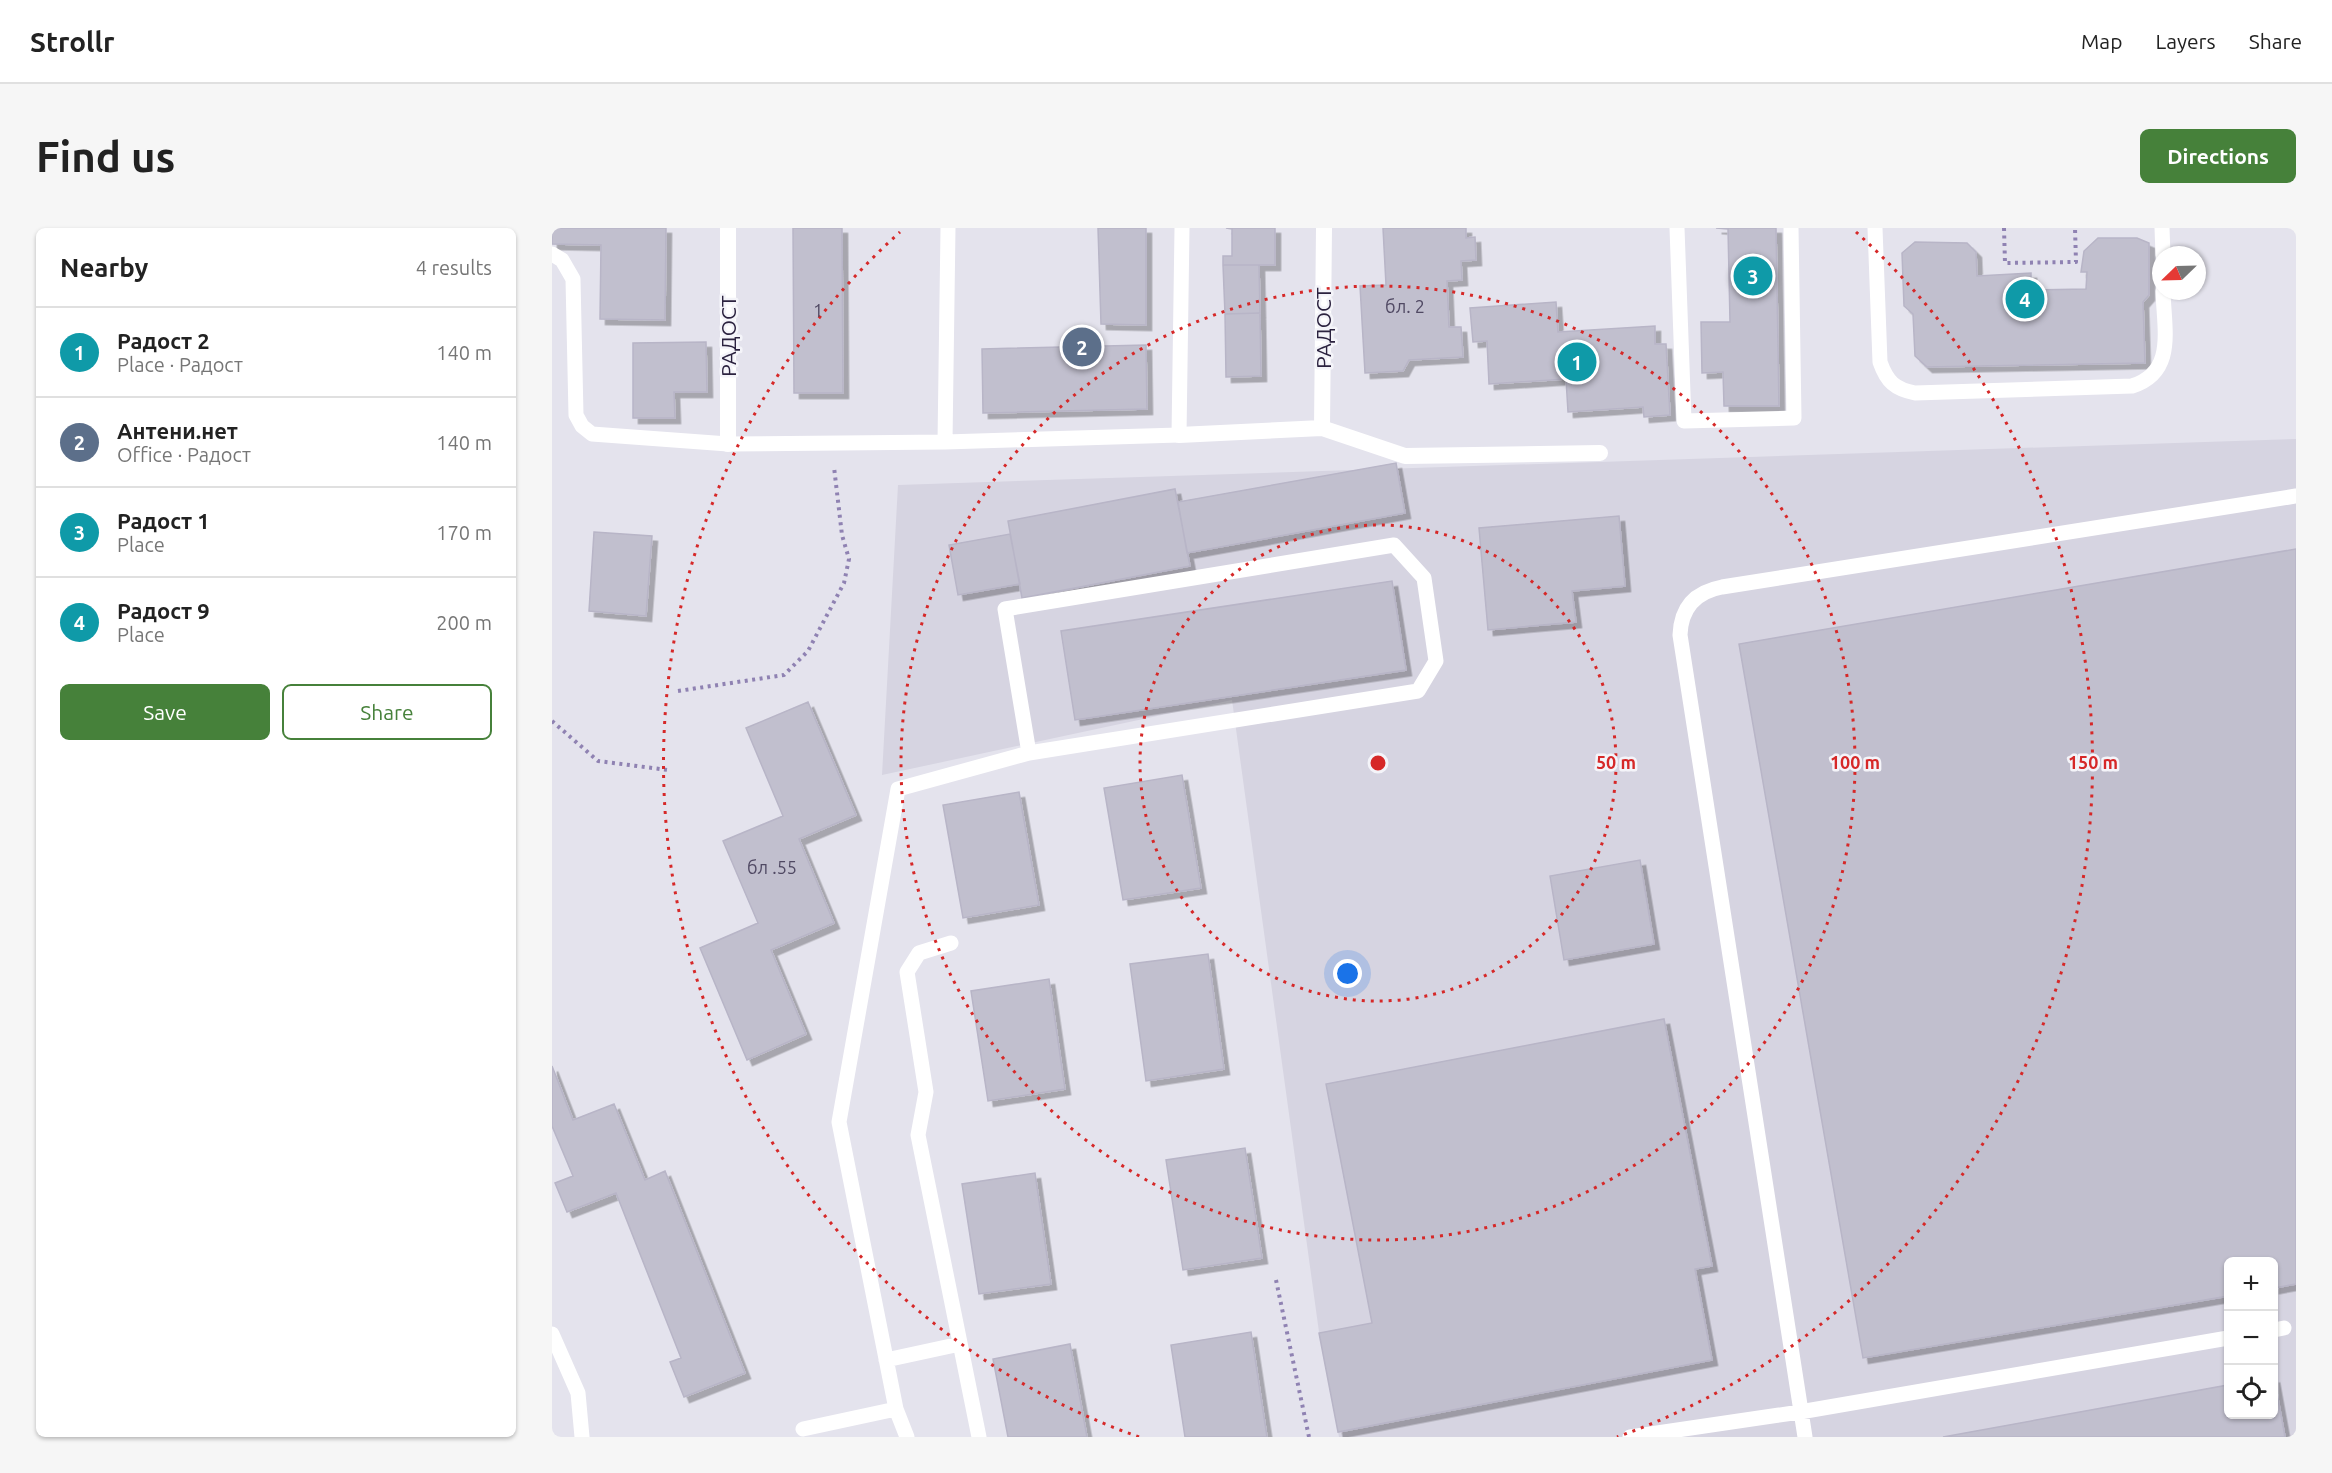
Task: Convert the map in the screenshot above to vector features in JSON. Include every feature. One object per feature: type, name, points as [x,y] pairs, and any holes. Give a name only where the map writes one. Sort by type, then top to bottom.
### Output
[{"type":"street","name":"РАДОСТ","points":[[728,228],[728,444]]},
{"type":"street","name":"РАДОСТ","points":[[1322,428],[1324,228]]},
{"type":"street","points":[[1179,435],[1322,428],[1405,456],[1600,453]]},
{"type":"lane","points":[[945,442],[948,228]]},
{"type":"lane","points":[[552,254],[562,260],[573,279],[576,415],[582,426],[592,434],[604,437],[728,444],[945,442],[1179,435],[1182,228]]},
{"type":"lane","points":[[1677,228],[1684,421],[1794,418],[1791,228]]},
{"type":"lane","points":[[1875,228],[1880,362],[1886,378],[1898,390],[1915,393],[2120,387],[2148,381],[2159,369],[2164,352],[2163,300]]},
{"type":"lane","points":[[2162,228],[2163,246]]},
{"type":"lane","points":[[1805,1437],[1680,635],[1680,621],[1686,608],[1695,597],[1708,590],[1722,587],[2296,496]]},
{"type":"lane","points":[[907,1437],[896,1408],[839,1122],[898,789],[1029,753],[1418,691],[1436,661],[1424,578],[1394,545],[1005,609],[1029,753]]},
{"type":"lane","points":[[951,943],[919,953],[907,972],[926,1092],[918,1135],[979,1437]]},
{"type":"lane","points":[[552,1334],[578,1393],[582,1437]]},
{"type":"lane","points":[[1630,1437],[1800,1412],[2224,1339]]},
{"type":"lane","points":[[886,1360],[960,1344]]},
{"type":"lane","points":[[803,1429],[896,1408]]},
{"type":"path","points":[[2004,228],[2005,263],[2076,262],[2075,228]]},
{"type":"path","points":[[678,691],[784,675],[808,651],[844,583],[849,559],[842,535],[831,443]]},
{"type":"path","points":[[552,721],[598,761],[668,770]]},
{"type":"path","points":[[1276,1280],[1308,1437]]},
{"type":"shaded area","points":[[2296,439],[2296,1437],[1339,1437],[1319,1332],[1232,700],[882,775],[898,485]]},
{"type":"building","points":[[552,228],[666,228],[665,320],[600,319],[601,245],[552,244]]},
{"type":"building","points":[[793,228],[842,228],[843,393],[794,393]]},
{"type":"building","points":[[1098,228],[1146,228],[1146,325],[1101,324]]},
{"type":"building","points":[[1226,228],[1275,228],[1275,265],[1223,265],[1223,256],[1232,256],[1232,229]]},
{"type":"building","points":[[1383,228],[1466,228],[1466,238],[1475,237],[1476,260],[1461,261],[1462,280],[1447,281],[1449,327],[1461,327],[1463,357],[1409,360],[1403,371],[1365,373],[1360,286],[1386,285]]},
{"type":"building","points":[[1716,228],[1776,228],[1779,406],[1724,406],[1723,372],[1702,373],[1701,322],[1730,322],[1728,229]]},
{"type":"building","points":[[2098,238],[2137,238],[2149,243],[2149,295],[2143,302],[2145,363],[1927,367],[1915,356],[1913,314],[1904,306],[1902,253],[1915,242],[1967,243],[1976,252],[1977,276],[2031,273],[2031,290],[2086,289],[2087,272],[2081,272],[2084,251]]},
{"type":"building","points":[[1223,265],[1259,265],[1260,313],[1225,314]]},
{"type":"building","points":[[1556,302],[1558,332],[1655,326],[1655,344],[1666,344],[1670,415],[1644,417],[1643,407],[1568,412],[1566,379],[1489,384],[1487,341],[1473,342],[1470,308]]},
{"type":"building","points":[[1260,313],[1261,376],[1226,377],[1225,314]]},
{"type":"building","points":[[706,342],[707,392],[674,392],[675,418],[633,418],[633,343]]},
{"type":"building","points":[[1146,345],[1147,409],[983,413],[982,349]]},
{"type":"building","points":[[1396,463],[1405,513],[1187,553],[1178,502]]},
{"type":"building","points":[[1175,489],[1190,566],[1022,598],[1008,521]]},
{"type":"building","points":[[1619,516],[1625,586],[1572,591],[1576,622],[1488,630],[1479,528]]},
{"type":"building","points":[[594,532],[652,536],[646,616],[589,611]]},
{"type":"building","points":[[1010,534],[1020,584],[958,595],[949,545]]},
{"type":"building","points":[[2296,549],[2296,1284],[2278,1287],[2278,1257],[2224,1257],[2224,1297],[1863,1358],[1739,644]]},
{"type":"building","points":[[1392,581],[1406,670],[1075,720],[1061,631]]},
{"type":"building","points":[[808,702],[856,815],[799,839],[834,923],[771,950],[806,1034],[747,1060],[700,948],[758,923],[723,841],[783,816],[746,728]]},
{"type":"building","points":[[1182,775],[1201,888],[1123,900],[1104,788]]},
{"type":"building","points":[[1019,792],[1039,905],[963,918],[943,805]]},
{"type":"building","points":[[1640,860],[1654,944],[1564,960],[1550,876]]},
{"type":"building","points":[[1208,954],[1224,1069],[1146,1081],[1130,964]]},
{"type":"building","points":[[1049,979],[1065,1089],[988,1101],[971,991]]},
{"type":"building","points":[[1664,1019],[1712,1266],[1695,1269],[1712,1360],[1338,1432],[1319,1333],[1372,1323],[1326,1084]]},
{"type":"building","points":[[552,1066],[573,1120],[614,1104],[645,1180],[665,1171],[745,1373],[684,1397],[670,1362],[681,1358],[616,1193],[567,1212],[555,1183],[573,1176],[552,1126]]},
{"type":"building","points":[[1245,1148],[1262,1258],[1183,1270],[1166,1160]]},
{"type":"building","points":[[1035,1173],[1051,1284],[979,1294],[962,1184]]},
{"type":"building","points":[[1251,1332],[1267,1437],[1185,1437],[1171,1345]]},
{"type":"building","points":[[1070,1344],[1087,1437],[1008,1437],[993,1359]]},
{"type":"building","points":[[2224,1386],[2224,1419],[2278,1419],[2278,1399],[2285,1437],[1943,1437]]},
{"type":"place","name":"Радост 1","points":[[1753,276]]},
{"type":"place","name":"Радост 9","points":[[2025,299]]},
{"type":"place","name":"Антени.нет","points":[[1082,347]]},
{"type":"place","name":"Радост 2","points":[[1577,362]]}]
